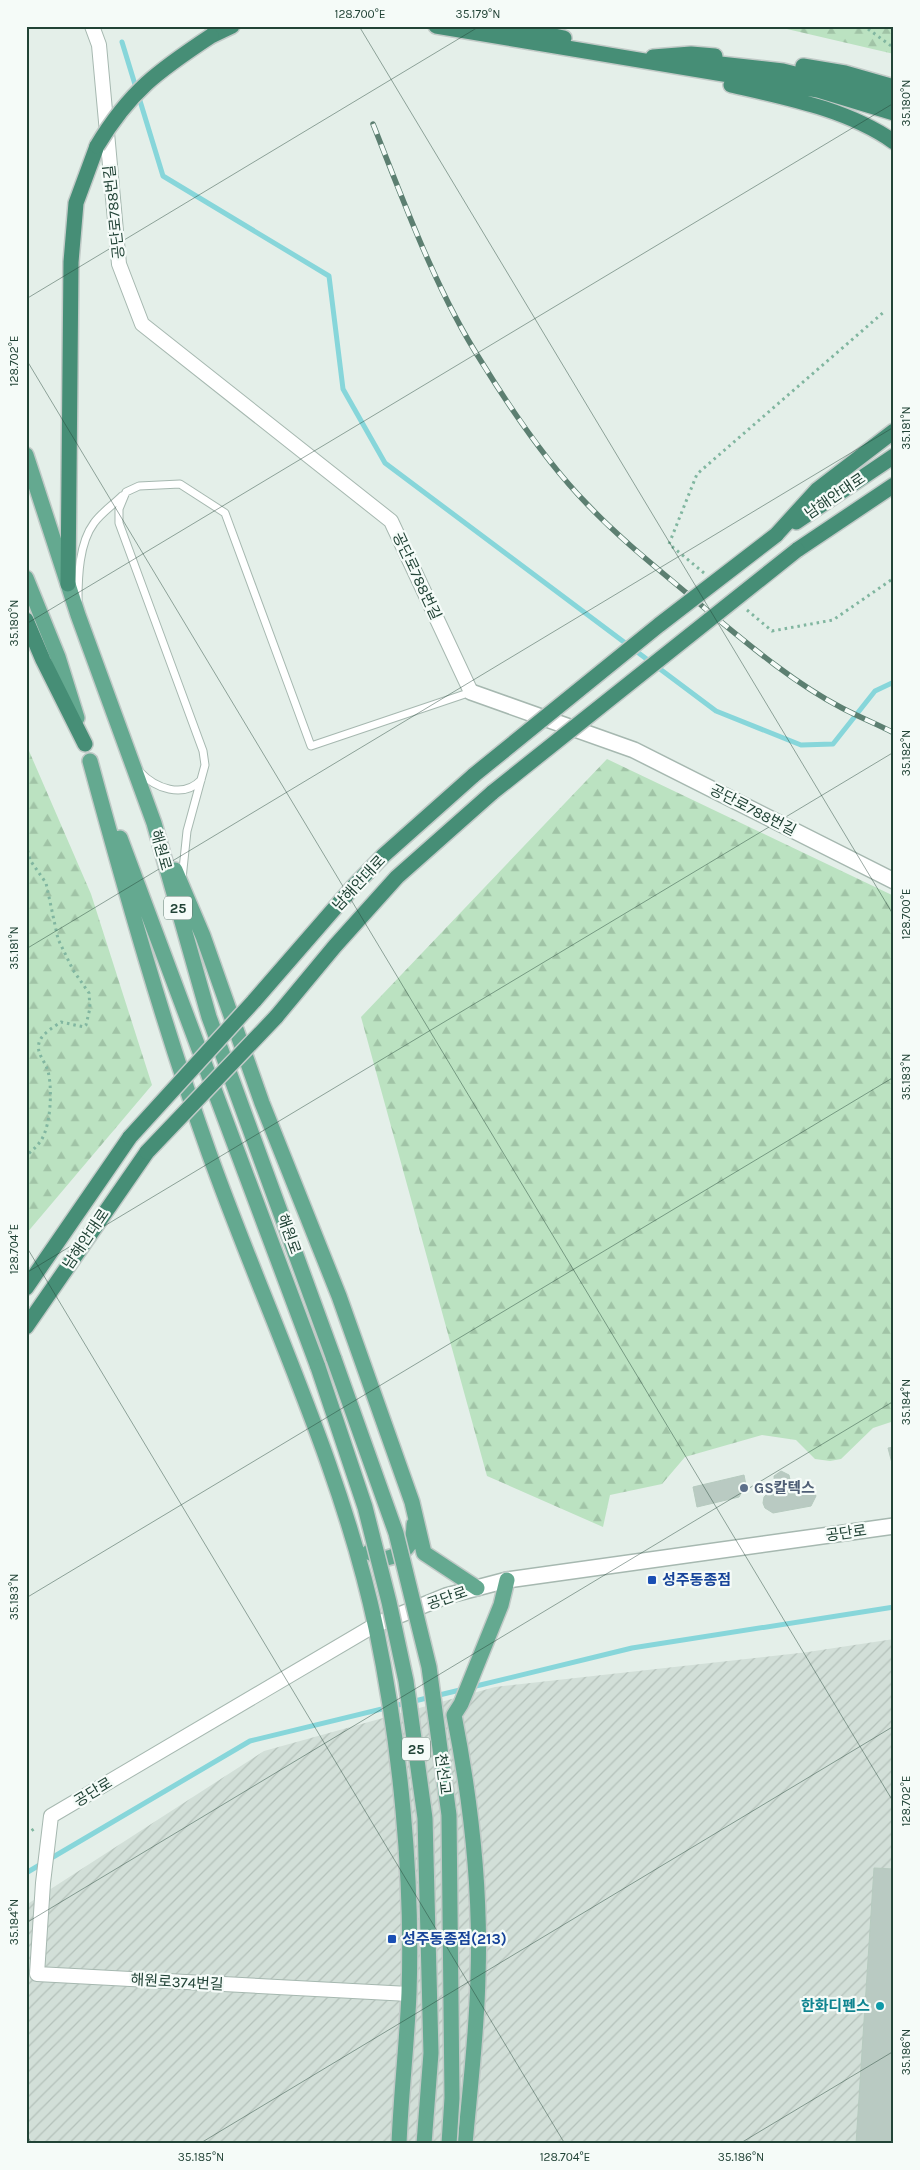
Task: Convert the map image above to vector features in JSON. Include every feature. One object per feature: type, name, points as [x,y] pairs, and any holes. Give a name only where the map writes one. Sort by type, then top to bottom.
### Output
[{"type":"highway","points":[[68,584],[71,262],[76,203],[96,146],[112,121],[148,80],[211,36],[232,26]]},
{"type":"highway","points":[[436,26],[646,59],[818,90],[894,113]]},
{"type":"highway","points":[[507,26],[646,59],[818,107],[878,131],[894,142]]},
{"type":"highway","points":[[646,59],[691,54],[771,62],[845,73],[894,86]]},
{"type":"highway","points":[[646,59],[783,71],[894,99]]},
{"type":"highway","points":[[776,535],[817,490],[894,431]]},
{"type":"highway","name":"남해안대로","points":[[26,1288],[130,1137],[254,1001],[354,886],[392,848],[474,775],[659,625],[776,535],[894,456]]},
{"type":"highway","name":"남해안대로","points":[[26,1327],[146,1152],[276,1018],[335,946],[397,878],[493,792],[797,550],[894,485]]},
{"type":"highway","points":[[26,620],[43,660],[85,744]]},
{"type":"main road","name":"해원로","points":[[26,455],[78,615],[154,824],[209,1017],[334,1359]]},
{"type":"main road","name":"해원로","points":[[26,578],[58,657],[90,761],[318,1367]]},
{"type":"main road","points":[[90,761],[131,913],[168,1035],[210,1155],[311,1415],[358,1556],[375,1625],[394,1732],[404,1835],[409,1929],[409,1994],[399,2144]]},
{"type":"main road","points":[[154,824],[204,936],[262,1103],[339,1296],[414,1514],[424,1554],[477,1588]]},
{"type":"main road","name":"천선교","points":[[334,1359],[396,1533],[430,1667],[449,1815],[452,2098],[449,2144]]},
{"type":"main road","name":"천선교","points":[[318,1367],[365,1508],[389,1602],[408,1691],[425,1818],[431,2053],[424,2144]]},
{"type":"main road","points":[[345,1518],[355,1537],[366,1550],[383,1559],[405,1552],[410,1546],[414,1530],[414,1514]]},
{"type":"main road","points":[[465,2144],[478,1976],[476,1881],[466,1777],[454,1715],[461,1704],[502,1605],[507,1580]]},
{"type":"street","name":"공단로788번길","points":[[92,26],[99,46],[119,264],[142,324],[391,521],[471,692],[634,750],[894,881]]},
{"type":"street","name":"공단로","points":[[43,1883],[51,1816],[375,1625],[446,1596],[507,1580],[894,1526]]},
{"type":"street","name":"해원로374번길","points":[[43,1883],[37,1974],[409,1994]]},
{"type":"lane","points":[[78,615],[78,573],[83,549],[93,524],[126,492],[139,486],[180,484],[224,514],[311,746],[471,692]]},
{"type":"lane","points":[[126,492],[119,509],[118,523],[203,751],[205,765],[187,831],[181,884]]},
{"type":"lane","points":[[131,760],[141,774],[152,783],[163,788],[186,789],[201,780]]},
{"type":"path","points":[[868,27],[894,48]]},
{"type":"path","points":[[706,575],[669,544],[697,474],[885,311]]},
{"type":"path","points":[[743,606],[772,631],[833,620],[894,578]]},
{"type":"path","points":[[26,844],[30,860],[46,883],[58,939],[73,970],[88,993],[90,1008],[84,1027],[61,1022],[41,1038],[38,1044],[40,1057],[47,1069],[51,1088],[46,1132],[39,1144],[26,1156]]},
{"type":"shaded area","points":[[894,1639],[894,2144],[26,2144],[26,1905],[264,1751],[495,1687],[808,1652]]},
{"type":"green space","points":[[774,26],[894,26],[894,54]]},
{"type":"green space","points":[[26,744],[91,894],[152,1085],[26,1234]]},
{"type":"green space","points":[[607,759],[894,896],[894,1421],[873,1428],[841,1459],[830,1461],[815,1459],[796,1440],[762,1435],[685,1457],[662,1484],[610,1495],[603,1527],[487,1476],[361,1017]]},
{"type":"building","points":[[894,1447],[894,1471],[888,1448]]},
{"type":"building","points":[[781,1471],[789,1475],[792,1489],[805,1487],[814,1491],[816,1496],[811,1506],[773,1513],[765,1508],[763,1503],[764,1497],[768,1493],[775,1491],[774,1476]]},
{"type":"building","points":[[744,1475],[746,1485],[739,1497],[697,1507],[693,1487]]},
{"type":"building","name":"한화디펜스","points":[[874,1868],[894,1869],[894,2144],[856,2144]]},
{"type":"waterway","points":[[122,42],[163,176],[329,276],[343,389],[385,463],[716,711],[801,745],[833,744],[875,691],[894,682]]},
{"type":"waterway","points":[[472,1687],[632,1648],[894,1607]]},
{"type":"waterway","points":[[26,1873],[250,1741],[464,1689]]},
{"type":"railway","points":[[373,124],[435,276],[465,334],[517,417],[558,472],[601,518],[631,546],[772,663],[824,698],[894,733]]},
{"type":"place","name":"GS칼텍스","points":[[744,1488]]},
{"type":"place","name":"성주동종점","points":[[652,1580]]},
{"type":"place","name":"성주동종점(213)","points":[[392,1939]]},
{"type":"place","name":"한화디펜스","points":[[880,2006]]}]
